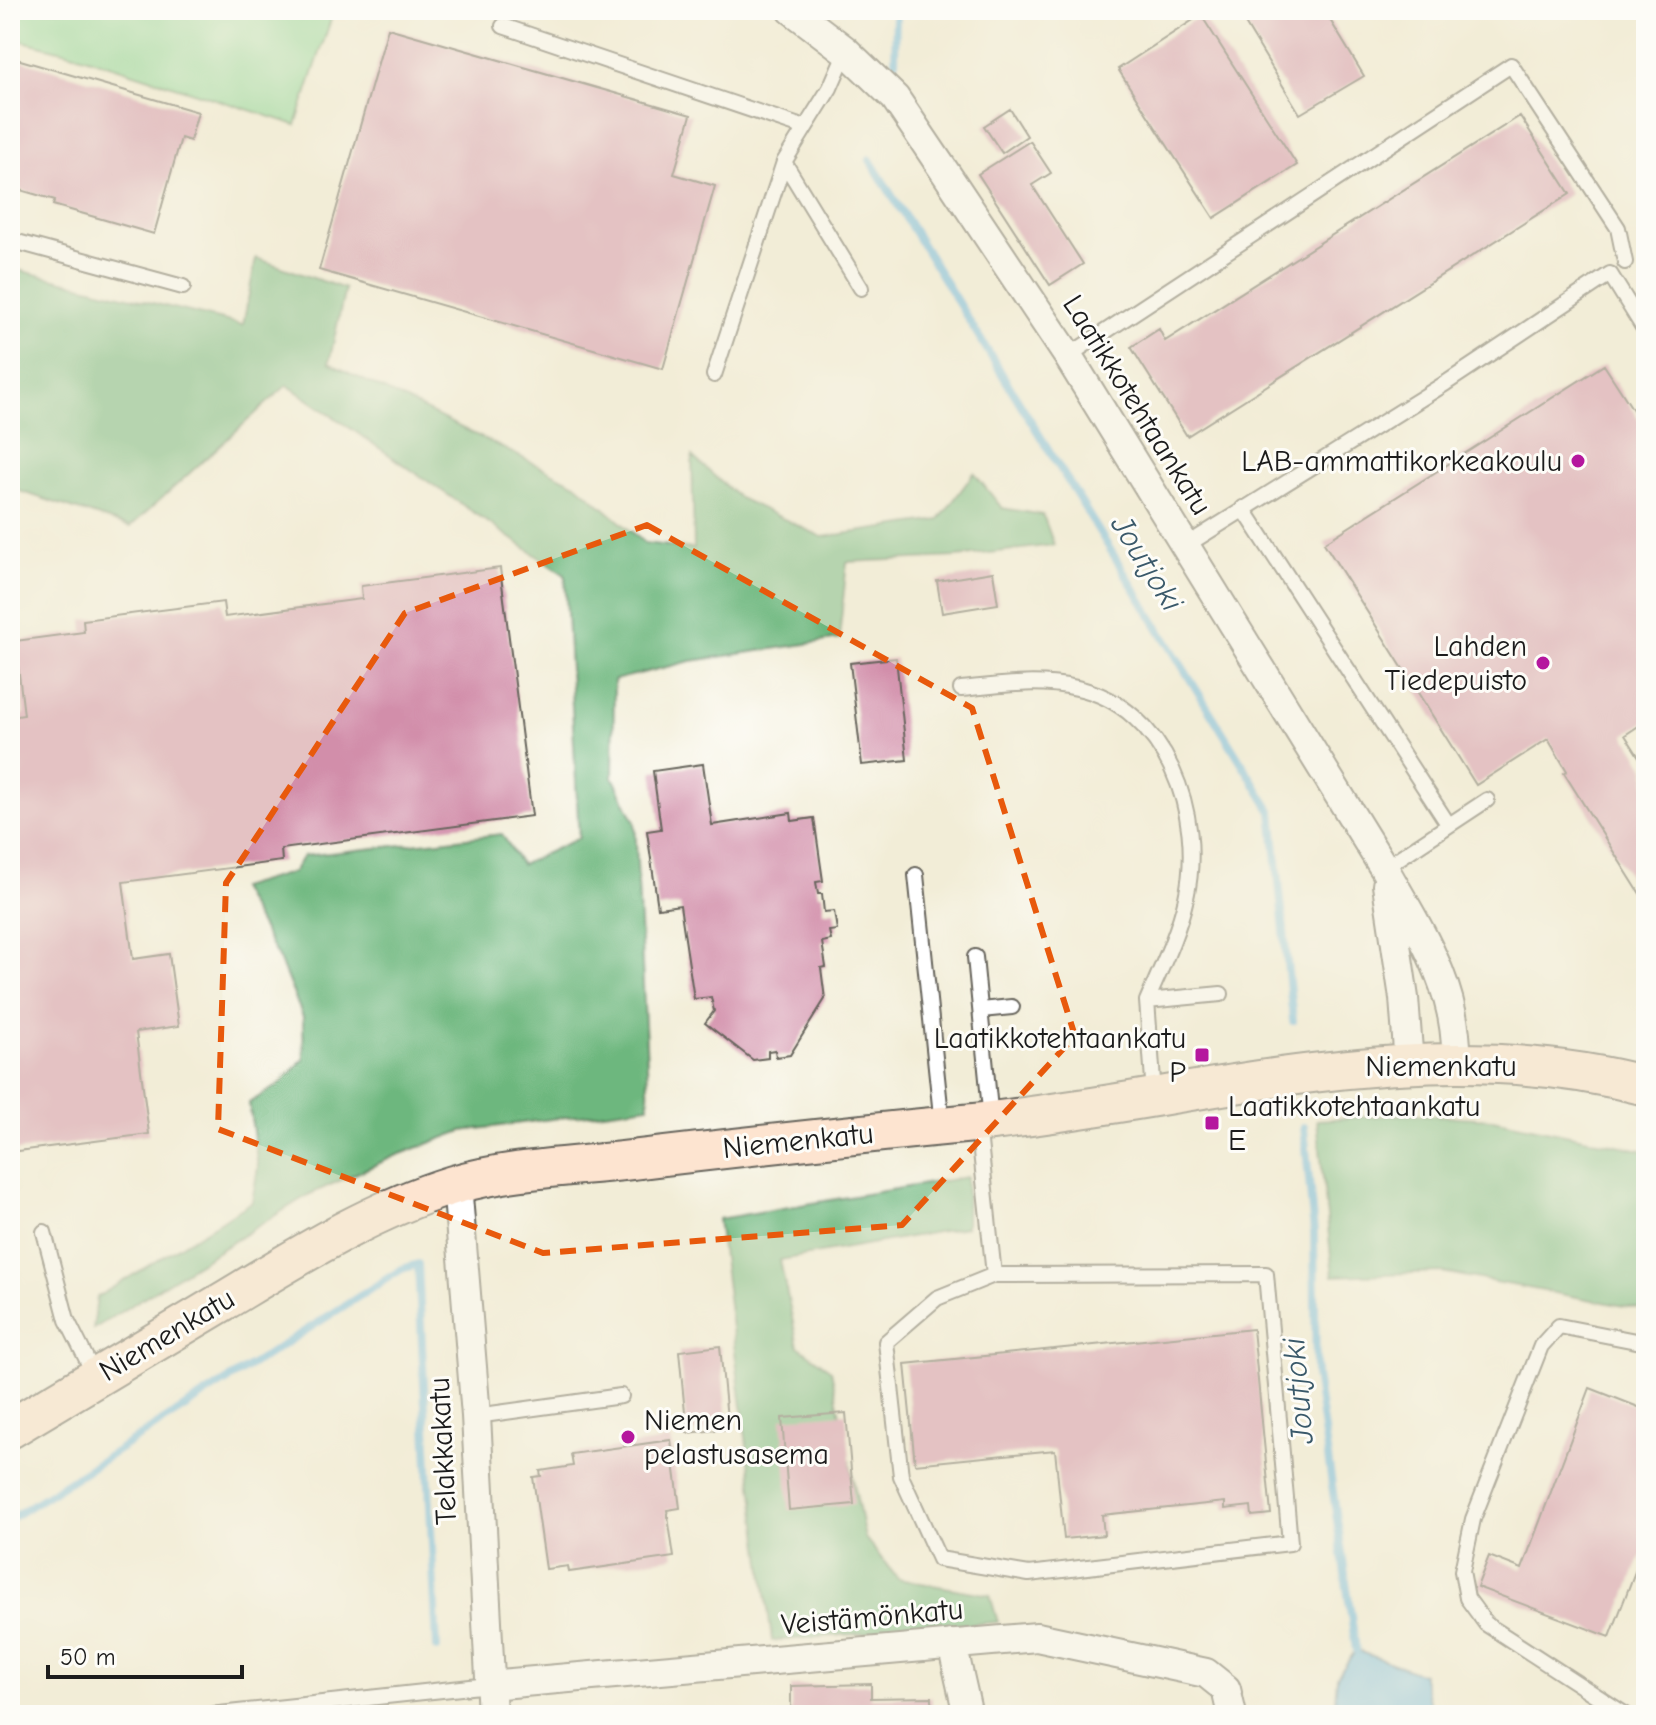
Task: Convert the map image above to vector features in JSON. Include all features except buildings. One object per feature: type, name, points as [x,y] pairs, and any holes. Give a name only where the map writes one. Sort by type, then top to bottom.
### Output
[{"type":"street","name":"Laatikkotehtaankatu","points":[[792,10],[846,51],[895,98],[1068,356],[1384,868],[1428,946],[1450,995],[1457,1032],[1456,1062]]},
{"type":"street","name":"Laatikkotehtaankatu","points":[[1384,868],[1404,998],[1409,1064]]},
{"type":"street","name":"Niemenkatu","points":[[10,1429],[272,1272],[390,1208],[457,1184],[603,1163],[970,1123],[1335,1068],[1456,1062],[1523,1065],[1603,1075],[1646,1086]]},
{"type":"street","name":"Telakkakatu","points":[[457,1184],[476,1416],[492,1715]]},
{"type":"street","name":"Veistämönkatu","points":[[489,1685],[1037,1637],[1206,1673],[1226,1689],[1232,1715]]},
{"type":"street","points":[[952,1644],[968,1715]]},
{"type":"lane","points":[[503,26],[805,128]]},
{"type":"lane","points":[[714,375],[784,162],[830,88],[846,51]]},
{"type":"lane","points":[[1068,356],[1511,65],[1618,228],[1625,262]]},
{"type":"lane","points":[[784,162],[861,288]]},
{"type":"lane","points":[[10,240],[183,287]]},
{"type":"lane","points":[[1185,546],[1446,383],[1610,274],[1646,332]]},
{"type":"lane","points":[[1243,508],[1448,824]]},
{"type":"lane","points":[[961,689],[1039,682],[1078,688],[1116,700],[1140,723],[1174,768],[1185,806],[1189,844],[1186,897],[1147,1001],[1154,1095]]},
{"type":"lane","points":[[1384,868],[1487,800]]},
{"type":"lane","points":[[916,875],[970,1123],[994,1275]]},
{"type":"lane","points":[[970,1123],[981,1010],[975,957]]},
{"type":"lane","points":[[1147,1001],[1221,994]]},
{"type":"lane","points":[[981,1010],[1012,1007]]},
{"type":"lane","points":[[44,1232],[67,1320],[96,1378]]},
{"type":"lane","points":[[1266,1274],[1290,1543],[1029,1574],[939,1559],[901,1476],[886,1342],[937,1298],[994,1275],[1266,1274]]},
{"type":"lane","points":[[1626,1715],[1486,1624],[1467,1598],[1462,1571],[1473,1519],[1541,1346],[1559,1326],[1646,1343]]},
{"type":"lane","points":[[476,1416],[621,1396]]},
{"type":"lane","points":[[210,1715],[489,1685]]},
{"type":"highlighted area","points":[[647,525],[972,708],[1075,1036],[902,1225],[543,1253],[218,1129],[226,883],[405,613]]},
{"type":"green space","points":[[10,10],[334,10],[296,125],[75,54],[10,38]]},
{"type":"green space","points":[[256,258],[345,289],[329,363],[576,484],[645,543],[694,549],[692,456],[739,498],[822,537],[939,520],[974,473],[1002,508],[1043,515],[1054,545],[957,557],[847,562],[839,639],[691,661],[614,680],[613,777],[635,822],[649,1106],[462,1131],[395,1156],[308,1195],[93,1329],[97,1297],[252,1202],[258,1167],[249,1103],[280,1084],[304,1059],[303,1017],[280,961],[239,888],[293,872],[303,856],[502,834],[521,865],[579,838],[565,575],[287,385],[130,527],[10,488],[10,268],[243,325]]},
{"type":"green space","points":[[1411,1114],[1493,1119],[1646,1151],[1646,1310],[1441,1272],[1333,1276],[1317,1120]]},
{"type":"green space","points":[[967,1177],[966,1227],[780,1260],[798,1346],[831,1370],[865,1538],[898,1579],[990,1595],[998,1622],[772,1641],[718,1219]]},
{"type":"water","points":[[1356,1650],[1422,1674],[1433,1715],[1334,1715],[1337,1677]]},
{"type":"waterway","name":"Joutjoki","points":[[895,63],[896,10]]},
{"type":"waterway","name":"Joutjoki","points":[[870,160],[1272,812],[1293,1021]]},
{"type":"waterway","name":"Joutjoki","points":[[1304,1127],[1314,1233],[1316,1375],[1356,1650]]},
{"type":"waterway","points":[[10,1519],[402,1269],[418,1264],[437,1648]]},
{"type":"place","name":"LAB-ammattikorkeakoulu","points":[[1578,461]]},
{"type":"place","name":"Lahden Tiedepuisto","points":[[1543,663]]},
{"type":"place","name":"Laatikkotehtaankatu P","points":[[1202,1055]]},
{"type":"place","name":"Laatikkotehtaankatu E","points":[[1212,1123]]},
{"type":"place","name":"Niemen pelastusasema","points":[[628,1437]]}]
